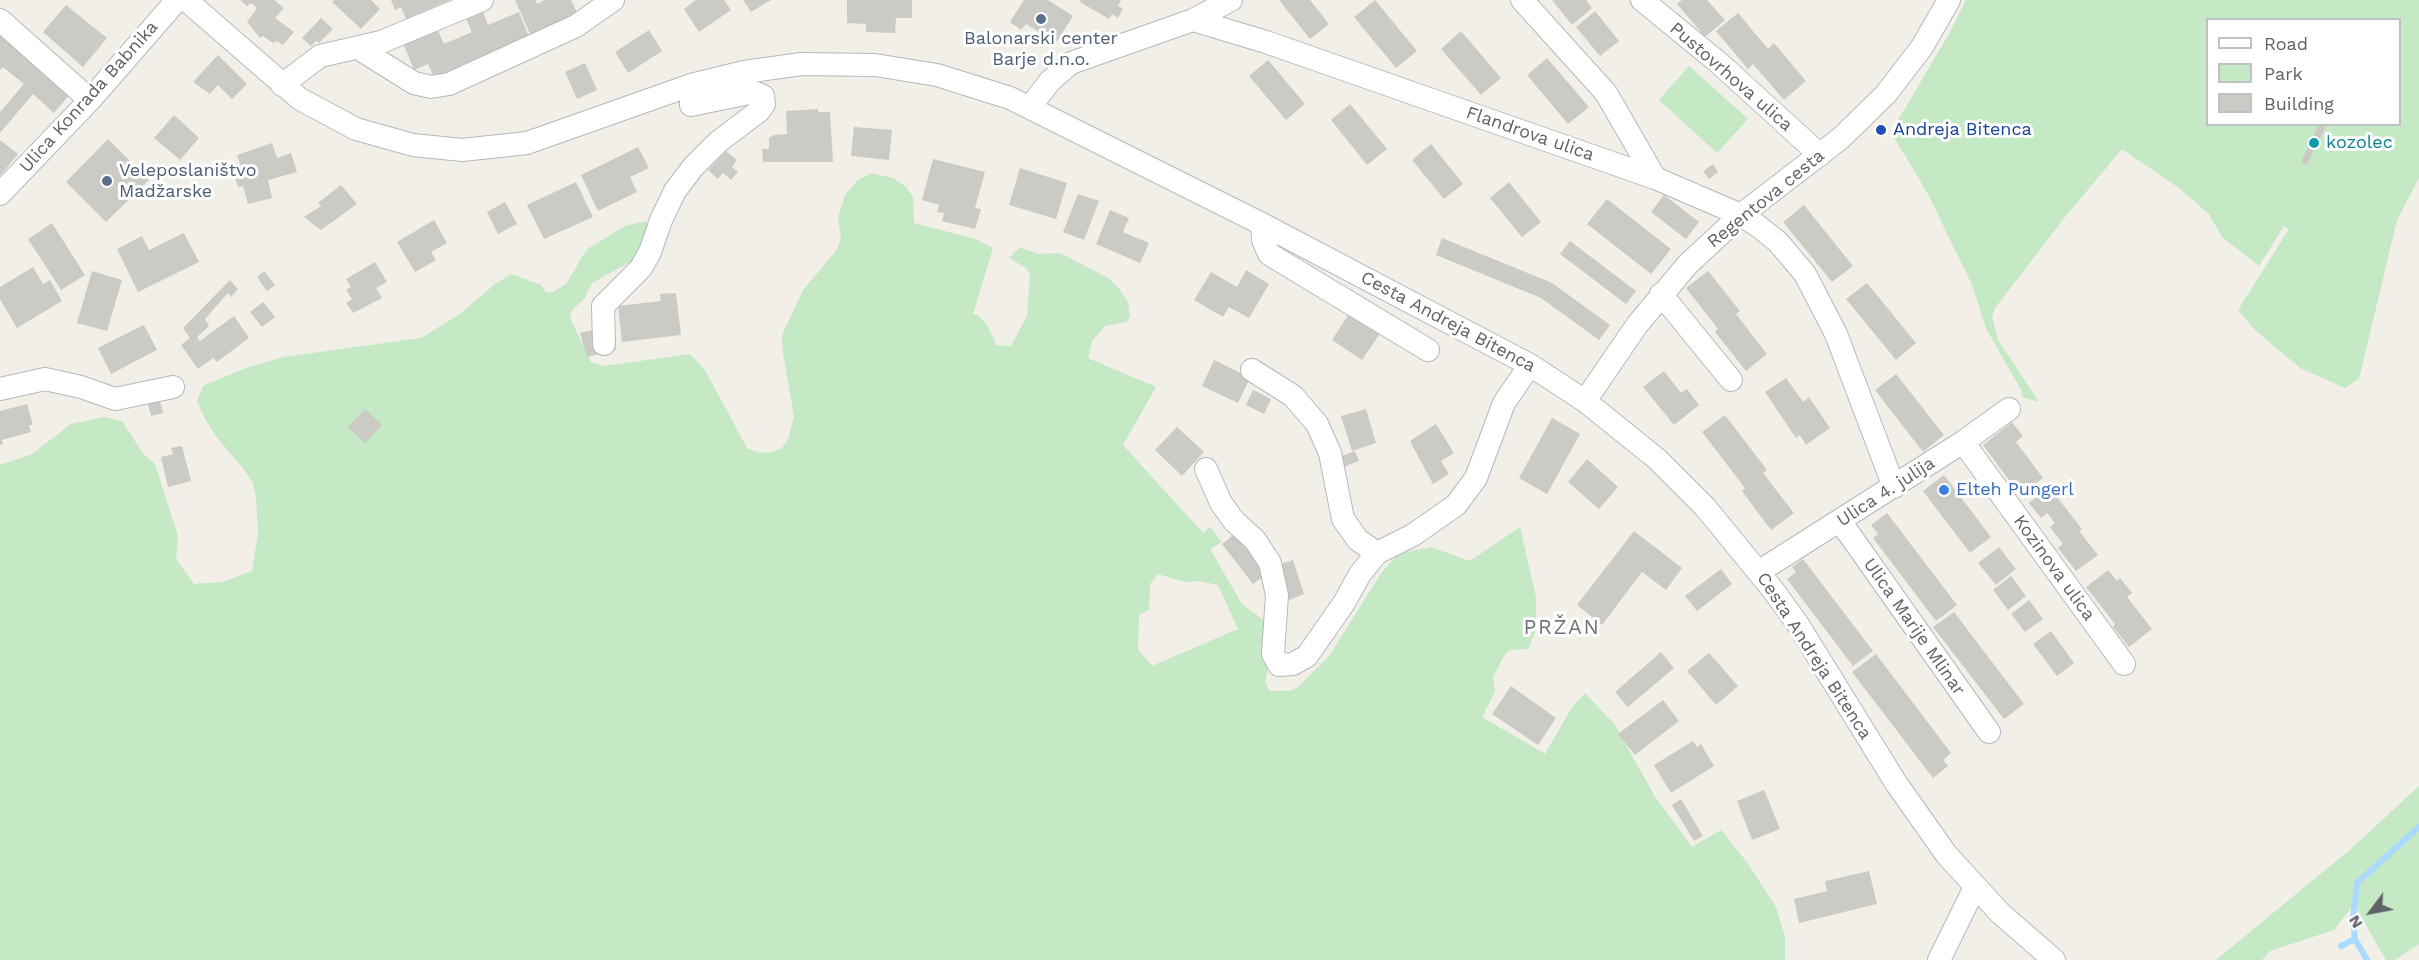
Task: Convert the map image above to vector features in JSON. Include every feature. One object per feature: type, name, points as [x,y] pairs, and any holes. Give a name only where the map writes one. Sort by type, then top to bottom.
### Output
[{"type":"street","name":"Ulica Konrada Babnika","points":[[0,194],[90,99],[177,0]]},
{"type":"street","name":"Cesta Andreja Bitenca","points":[[186,0],[282,85],[323,113],[374,135],[413,145],[462,150],[502,147],[543,139],[691,85],[775,67],[802,64],[875,65],[944,76],[1030,107],[1262,224],[1530,365],[1585,401],[1628,434],[1677,478],[1760,571],[1797,623],[1918,817],[1975,887],[2032,944],[2054,960]]},
{"type":"street","points":[[282,85],[320,56],[402,35],[482,0]]},
{"type":"street","points":[[358,48],[414,83],[431,87],[449,84],[576,26],[613,0]]},
{"type":"street","points":[[1030,107],[1050,81],[1071,63],[1193,20],[1231,0]]},
{"type":"street","points":[[1522,0],[1606,93],[1655,178]]},
{"type":"street","name":"Pustovrhova ulica","points":[[1642,0],[1719,63],[1820,155]]},
{"type":"street","name":"Regentova cesta","points":[[1585,401],[1661,294],[1688,264],[1741,215],[1820,155],[1865,117],[1892,87],[1922,47],[1949,0]]},
{"type":"street","points":[[0,20],[90,99]]},
{"type":"street","name":"Flandrova ulica","points":[[1193,20],[1277,46],[1655,178],[1741,215],[1778,242],[1805,274],[1836,334],[1894,487]]},
{"type":"street","points":[[604,344],[603,306],[640,268],[675,191],[693,167],[718,142],[759,111],[764,104],[763,96],[754,92],[691,105],[691,85]]},
{"type":"street","name":"Cesta Andreja Bitenca","points":[[1262,224],[1263,240],[1269,254],[1428,350]]},
{"type":"street","points":[[1661,294],[1731,380]]},
{"type":"street","points":[[1206,469],[1221,503],[1234,521],[1256,540],[1270,563],[1277,595],[1273,654],[1279,665],[1293,664],[1307,656],[1338,612],[1360,573],[1377,553],[1413,535],[1456,505],[1476,478],[1504,403],[1530,365]]},
{"type":"street","points":[[1252,370],[1293,396],[1317,424],[1330,453],[1343,519],[1358,540],[1377,553]]},
{"type":"street","points":[[0,389],[45,379],[81,387],[115,399],[173,387]]},
{"type":"street","name":"Ulica 4. julija","points":[[1760,571],[1894,487],[2009,409]]},
{"type":"street","name":"Kozinova ulica","points":[[1963,442],[2124,664]]},
{"type":"street","name":"Ulica Marije Mlinar","points":[[1840,521],[1989,732]]},
{"type":"street","points":[[1939,960],[1975,887]]},
{"type":"green space","points":[[1966,0],[2419,0],[2419,178],[2397,220],[2359,379],[2345,388],[2300,368],[2254,329],[2238,310],[2289,229],[2284,226],[2259,266],[2222,237],[2209,214],[2179,188],[2122,149],[2065,217],[1995,308],[1992,317],[1998,340],[2039,402],[2022,397],[2021,390],[1986,328],[1972,285],[1928,194],[1892,134],[1949,34]]},
{"type":"green space","points":[[1689,66],[1748,119],[1717,153],[1659,100]]},
{"type":"green space","points":[[871,173],[893,178],[906,187],[913,197],[914,223],[975,239],[993,248],[973,314],[979,316],[988,326],[996,345],[1011,346],[1027,316],[1030,275],[1026,268],[1009,258],[1020,247],[1038,254],[1060,253],[1110,279],[1120,290],[1128,302],[1130,317],[1126,322],[1105,326],[1092,341],[1088,358],[1156,387],[1123,445],[1203,533],[1210,527],[1222,542],[1210,549],[1242,604],[1262,619],[1272,631],[1273,642],[1265,683],[1270,691],[1289,691],[1298,687],[1329,656],[1382,572],[1398,554],[1431,547],[1470,561],[1520,527],[1536,597],[1536,630],[1528,649],[1509,650],[1502,659],[1493,678],[1495,692],[1482,717],[1545,754],[1572,707],[1585,693],[1615,725],[1654,795],[1692,847],[1721,830],[1746,861],[1776,907],[1785,937],[1785,960],[0,960],[0,465],[32,454],[71,424],[104,417],[122,421],[144,455],[155,464],[178,536],[176,559],[194,584],[223,582],[252,571],[258,533],[256,497],[253,483],[205,419],[197,401],[203,386],[246,368],[283,357],[421,338],[460,314],[495,284],[512,274],[541,285],[546,292],[553,292],[566,284],[587,249],[625,226],[645,221],[651,226],[643,255],[592,283],[584,299],[572,310],[570,318],[591,362],[604,366],[690,354],[705,370],[747,448],[760,453],[772,452],[782,448],[788,440],[794,416],[782,335],[803,290],[836,251],[841,239],[838,218],[845,195],[858,180]],"holes":[[[1158,574],[1185,582],[1199,581],[1218,585],[1238,629],[1152,666],[1138,649],[1139,615],[1149,610],[1150,584]]]},
{"type":"green space","points":[[2419,786],[2419,944],[2395,960],[2386,960],[2354,904],[2334,930],[2270,951],[2262,960],[2216,960],[2352,848]]},
{"type":"building","points":[[240,0],[274,0],[284,8],[275,18],[294,32],[283,45],[277,41],[273,43],[263,36],[260,38],[247,22],[257,8],[251,3],[247,6]]},
{"type":"building","points":[[334,0],[371,0],[380,9],[361,29],[332,2]]},
{"type":"building","points":[[391,0],[449,0],[406,19],[401,7],[395,10]]},
{"type":"building","points":[[515,0],[535,0],[537,4],[545,0],[571,0],[578,15],[531,36]]},
{"type":"building","points":[[696,0],[724,0],[731,10],[699,32],[684,9]]},
{"type":"building","points":[[743,0],[771,0],[751,12]]},
{"type":"building","points":[[847,0],[912,0],[912,18],[896,18],[895,33],[866,32],[866,24],[847,23]]},
{"type":"building","name":"Balonarski center Barje d.n.o.","points":[[1024,0],[1048,0],[1073,16],[1056,43],[1026,24],[1021,30],[1010,22]]},
{"type":"building","points":[[1081,0],[1121,0],[1118,6],[1123,9],[1118,18],[1112,14],[1109,19],[1080,2]]},
{"type":"building","points":[[1279,0],[1310,0],[1329,24],[1310,39]]},
{"type":"building","points":[[1375,0],[1417,51],[1396,68],[1354,17]]},
{"type":"building","points":[[1552,0],[1586,0],[1592,8],[1572,25]]},
{"type":"building","points":[[1682,0],[1707,0],[1725,20],[1705,37],[1677,4]]},
{"type":"building","points":[[66,5],[107,38],[83,67],[43,32]]},
{"type":"building","points":[[481,7],[488,25],[519,12],[529,37],[434,77],[428,64],[414,70],[402,41],[436,26],[444,44],[472,32],[464,14]]},
{"type":"building","points":[[1595,11],[1619,41],[1600,56],[1576,27]]},
{"type":"building","points":[[1738,13],[1768,49],[1774,43],[1806,81],[1784,100],[1753,64],[1748,69],[1716,31]]},
{"type":"building","points":[[321,18],[333,29],[319,43],[316,41],[311,46],[302,38]]},
{"type":"building","points":[[649,30],[662,51],[628,73],[615,52]]},
{"type":"building","points":[[1461,31],[1501,78],[1481,95],[1441,49]]},
{"type":"building","points":[[0,33],[71,93],[54,113],[33,94],[0,133],[0,112],[24,84],[3,67],[0,70]]},
{"type":"building","points":[[218,55],[247,84],[232,99],[218,85],[210,94],[193,82]]},
{"type":"building","points":[[1547,58],[1589,107],[1568,124],[1527,75]]},
{"type":"building","points":[[1268,60],[1305,104],[1286,120],[1249,76]]},
{"type":"building","points":[[585,63],[597,90],[577,99],[565,72]]},
{"type":"building","points":[[1350,104],[1387,149],[1367,165],[1331,120]]},
{"type":"building","points":[[818,109],[818,112],[830,112],[833,162],[763,162],[762,149],[769,149],[769,138],[774,135],[787,134],[786,111]]},
{"type":"building","points":[[174,115],[199,138],[180,160],[154,138]]},
{"type":"building","name":"kozolec","points":[[2318,126],[2326,126],[2307,165],[2301,162]]},
{"type":"building","points":[[854,127],[892,130],[889,160],[851,156]]},
{"type":"building","name":"Veleposlaništvo Madžarske","points":[[108,139],[149,180],[106,222],[66,182]]},
{"type":"building","points":[[0,140],[18,154],[0,176]]},
{"type":"building","points":[[272,143],[277,158],[291,153],[297,172],[268,180],[272,198],[248,204],[243,186],[238,187],[234,173],[242,171],[237,155]]},
{"type":"building","points":[[1431,144],[1463,184],[1444,199],[1412,160]]},
{"type":"building","points":[[638,147],[649,168],[630,177],[637,192],[598,211],[581,175]]},
{"type":"building","points":[[726,151],[737,160],[732,167],[738,172],[731,180],[723,173],[718,179],[708,170]]},
{"type":"building","points":[[933,159],[985,172],[975,208],[981,209],[975,229],[942,221],[944,213],[937,212],[939,205],[922,200]]},
{"type":"building","points":[[1713,164],[1718,172],[1709,179],[1703,171]]},
{"type":"building","points":[[1020,168],[1067,183],[1056,219],[1009,205]]},
{"type":"building","points":[[576,182],[593,217],[544,239],[527,205]]},
{"type":"building","points":[[1509,182],[1541,222],[1522,237],[1490,198]]},
{"type":"building","points":[[341,185],[357,204],[321,230],[304,217],[321,206],[318,203]]},
{"type":"building","points":[[1078,194],[1099,201],[1084,240],[1063,232]]},
{"type":"building","points":[[1664,195],[1699,222],[1686,239],[1651,212]]},
{"type":"building","points":[[1607,199],[1671,249],[1651,274],[1587,224]]},
{"type":"building","points":[[505,202],[517,224],[498,234],[487,212]]},
{"type":"building","points":[[1804,205],[1853,266],[1832,282],[1783,222]]},
{"type":"building","points":[[1110,210],[1129,218],[1123,232],[1149,243],[1140,263],[1096,244]]},
{"type":"building","points":[[434,220],[447,243],[431,252],[436,260],[415,272],[397,242]]},
{"type":"building","points":[[52,223],[85,275],[61,290],[28,239]]},
{"type":"building","points":[[184,233],[199,262],[138,292],[117,249],[142,236],[149,250]]},
{"type":"building","points":[[1442,238],[1552,283],[1610,325],[1599,340],[1541,298],[1436,255]]},
{"type":"building","points":[[1570,241],[1636,291],[1626,304],[1560,254]]},
{"type":"building","points":[[375,262],[387,282],[376,288],[382,298],[353,313],[346,303],[352,299],[346,290],[351,287],[346,279]]},
{"type":"building","points":[[33,267],[43,284],[50,280],[62,301],[17,328],[0,299],[0,287]]},
{"type":"building","points":[[1246,270],[1269,284],[1249,318],[1229,307],[1223,317],[1194,300],[1211,272],[1237,287]]},
{"type":"building","points":[[92,271],[122,280],[107,331],[77,323]]},
{"type":"building","points":[[264,271],[275,285],[267,291],[257,277]]},
{"type":"building","points":[[1708,271],[1740,311],[1736,314],[1767,354],[1746,371],[1715,332],[1718,329],[1686,288]]},
{"type":"building","points":[[230,280],[238,289],[231,297],[228,293],[205,319],[209,326],[197,337],[200,341],[234,316],[249,338],[217,362],[213,358],[198,369],[181,345],[190,338],[183,328]]},
{"type":"building","points":[[1867,283],[1916,343],[1896,360],[1846,299]]},
{"type":"building","points":[[676,293],[681,335],[622,342],[618,306],[661,301],[660,294]]},
{"type":"building","points":[[263,302],[275,317],[262,327],[250,312]]},
{"type":"building","points":[[1352,309],[1383,329],[1362,360],[1332,340]]},
{"type":"building","points":[[144,325],[157,350],[111,374],[98,348]]},
{"type":"building","points":[[610,326],[616,350],[587,357],[580,333]]},
{"type":"building","points":[[1214,360],[1250,378],[1238,403],[1202,386]]},
{"type":"building","points":[[1664,371],[1681,393],[1687,389],[1699,405],[1674,425],[1643,387]]},
{"type":"building","points":[[1896,374],[1944,435],[1923,452],[1875,390]]},
{"type":"building","points":[[1786,378],[1803,402],[1809,397],[1830,428],[1806,445],[1800,435],[1796,438],[1765,392]]},
{"type":"building","points":[[1253,390],[1271,399],[1264,414],[1246,405]]},
{"type":"building","points":[[160,401],[163,413],[151,416],[148,404]]},
{"type":"building","points":[[27,404],[33,425],[29,425],[31,432],[2,440],[3,444],[0,445],[0,411]]},
{"type":"building","points":[[365,409],[382,425],[365,443],[348,427]]},
{"type":"building","points":[[1366,409],[1376,443],[1352,451],[1341,416]]},
{"type":"building","points":[[1725,415],[1767,470],[1763,473],[1794,513],[1771,530],[1742,491],[1745,488],[1702,432]]},
{"type":"building","points":[[1552,418],[1580,434],[1547,494],[1519,478]]},
{"type":"building","points":[[2012,422],[2023,436],[2016,442],[2043,478],[2020,495],[1983,445]]},
{"type":"building","points":[[1436,424],[1454,453],[1441,461],[1449,474],[1433,484],[1410,441]]},
{"type":"building","points":[[1177,427],[1204,452],[1182,476],[1155,450]]},
{"type":"building","points":[[182,446],[191,481],[168,487],[161,457],[173,454],[171,448]]},
{"type":"building","points":[[1355,451],[1359,461],[1343,467],[1339,457]]},
{"type":"building","points":[[1587,459],[1618,487],[1599,509],[1568,482]]},
{"type":"building","points":[[1944,475],[1991,537],[1970,553],[1923,491]]},
{"type":"building","points":[[2049,487],[2082,529],[2079,531],[2098,555],[2076,571],[2058,548],[2063,544],[2050,527],[2055,523],[2047,513],[2041,518],[2029,503]]},
{"type":"building","points":[[1887,513],[1957,605],[1936,621],[1873,538],[1878,534],[1871,525]]},
{"type":"building","points":[[1634,531],[1682,568],[1666,590],[1642,572],[1602,625],[1577,605]]},
{"type":"building","points":[[1237,532],[1269,572],[1253,584],[1222,544]]},
{"type":"building","points":[[1999,547],[2016,569],[1996,585],[1978,563]]},
{"type":"building","points":[[1803,559],[1873,651],[1853,666],[1787,579],[1796,572],[1792,567]]},
{"type":"building","points":[[1293,560],[1304,594],[1289,600],[1277,565]]},
{"type":"building","points":[[1721,569],[1732,584],[1697,611],[1685,596]]},
{"type":"building","points":[[2108,570],[2117,581],[2120,578],[2132,593],[2127,597],[2152,629],[2129,647],[2113,627],[2115,624],[2086,587]]},
{"type":"building","points":[[2011,576],[2026,596],[2008,610],[1993,590]]},
{"type":"building","points":[[2029,600],[2043,619],[2025,632],[2011,614]]},
{"type":"building","points":[[1954,612],[2024,704],[2004,719],[1933,627]]},
{"type":"building","points":[[2051,631],[2074,663],[2057,676],[2033,644]]},
{"type":"building","points":[[1661,652],[1674,668],[1628,707],[1615,692]]},
{"type":"building","points":[[1709,653],[1738,686],[1716,705],[1687,671]]},
{"type":"building","points":[[1876,654],[1951,753],[1943,760],[1948,766],[1933,778],[1852,672]]},
{"type":"building","points":[[1511,686],[1556,718],[1538,745],[1492,714]]},
{"type":"building","points":[[1663,700],[1679,721],[1635,755],[1618,734]]},
{"type":"building","points":[[1693,741],[1697,747],[1701,744],[1714,766],[1671,793],[1654,765]]},
{"type":"building","points":[[1764,790],[1780,829],[1752,840],[1737,801]]},
{"type":"building","points":[[1681,799],[1703,836],[1694,841],[1672,805]]},
{"type":"building","points":[[1869,871],[1877,904],[1799,923],[1794,899],[1827,891],[1825,881]]},
{"type":"waterway","points":[[2367,960],[2355,939],[2353,918],[2357,883],[2419,827]]},
{"type":"waterway","points":[[2341,946],[2355,939]]},
{"type":"place","name":"Balonarski center Barje d.n.o.","points":[[1041,19]]},
{"type":"place","name":"Andreja Bitenca","points":[[1881,130]]},
{"type":"place","name":"kozolec","points":[[2314,143]]},
{"type":"place","name":"Veleposlaništvo Madžarske","points":[[107,181]]},
{"type":"place","name":"Elteh Pungerl","points":[[1944,490]]},
{"type":"district","name":"PRŽAN","points":[[1562,628]]}]
